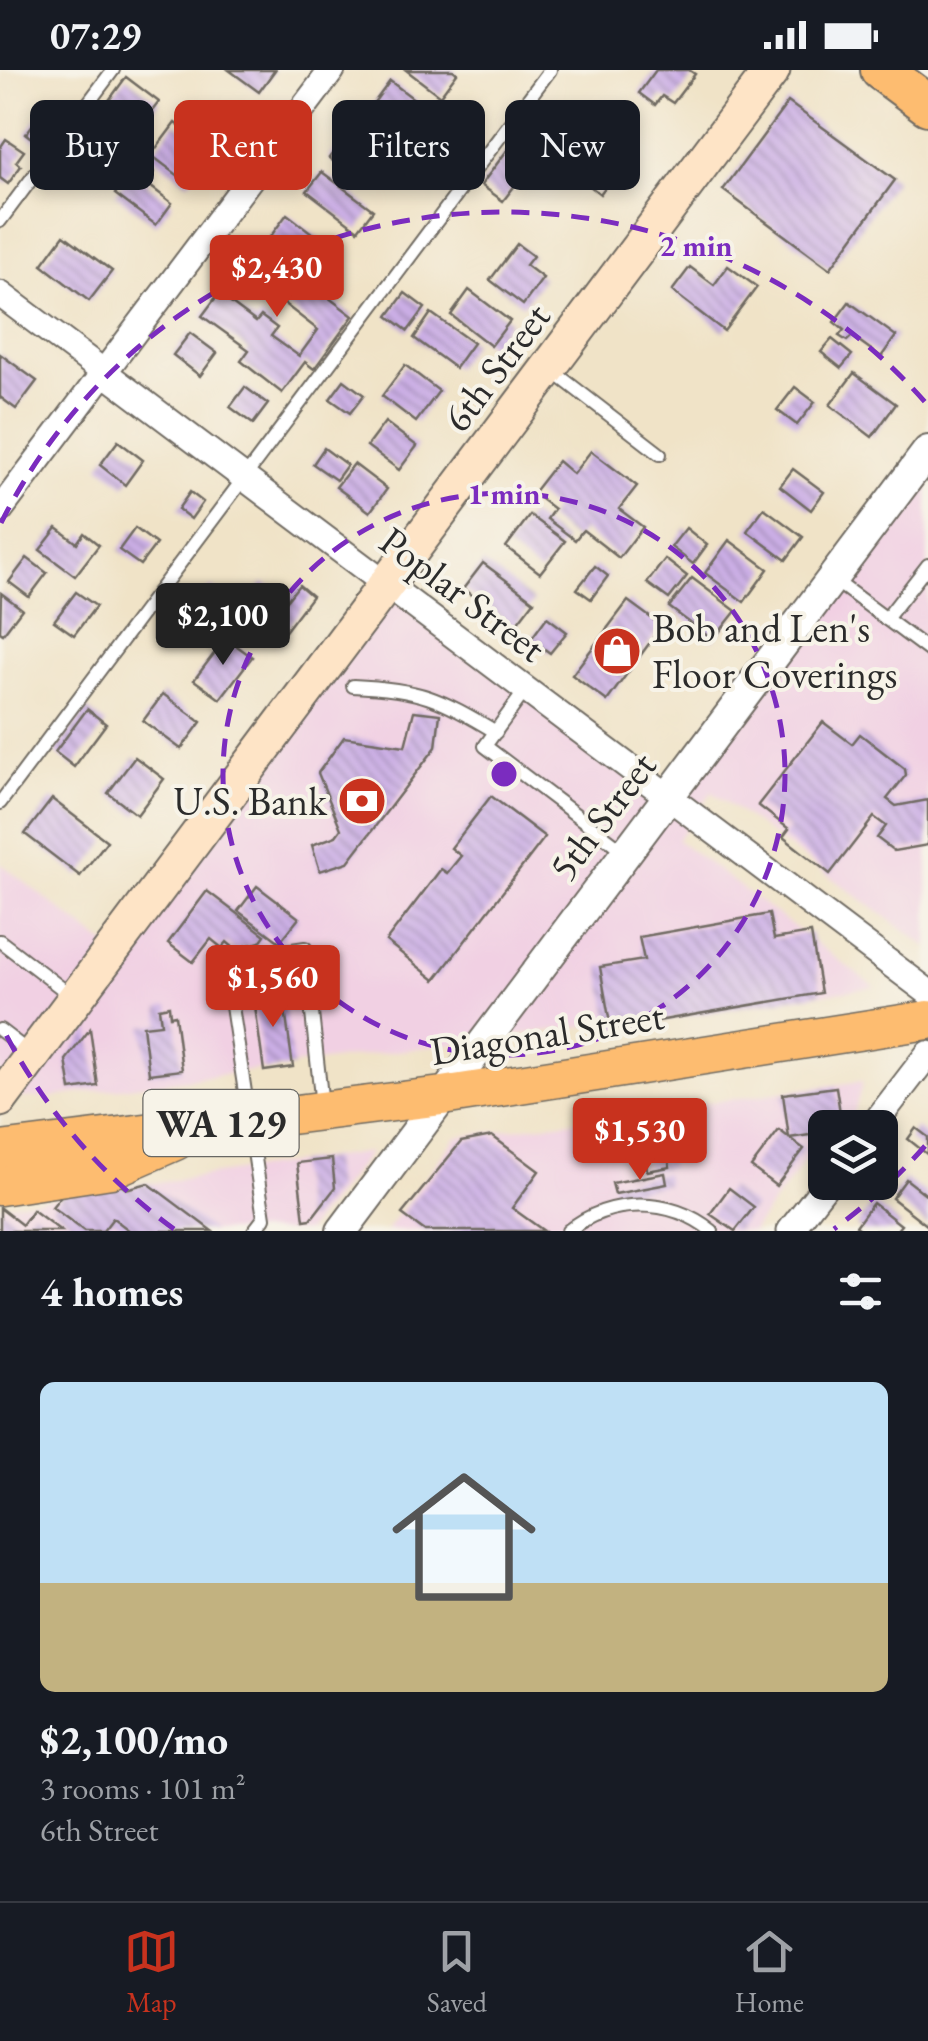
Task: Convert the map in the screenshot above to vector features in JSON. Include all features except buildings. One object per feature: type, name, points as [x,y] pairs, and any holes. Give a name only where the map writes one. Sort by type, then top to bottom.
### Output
[{"type":"highway","points":[[881,70],[928,105]]},
{"type":"main road","name":"6th Street","points":[[0,1099],[772,70]]},
{"type":"main road","name":"Diagonal Street","points":[[0,1152],[442,1096],[928,1020]]},
{"type":"main road","name":"WA 129","points":[[0,1186],[111,1169],[210,1125]]},
{"type":"street","points":[[0,510],[332,70]]},
{"type":"street","name":"Poplar Street","points":[[0,294],[669,793],[928,992]]},
{"type":"street","name":"5th Street","points":[[346,1230],[442,1096],[928,453]]},
{"type":"street","points":[[885,1110],[928,1054]]},
{"type":"street","points":[[790,1231],[814,1200]]},
{"type":"lane","points":[[0,221],[114,70]]},
{"type":"lane","points":[[0,803],[550,70]]},
{"type":"lane","points":[[548,368],[660,454]]},
{"type":"lane","points":[[886,619],[928,564]]},
{"type":"lane","points":[[832,578],[928,650]]},
{"type":"lane","points":[[353,686],[407,688],[438,698],[496,732]]},
{"type":"lane","points":[[528,688],[485,746],[625,852]]},
{"type":"lane","points":[[0,940],[75,998]]},
{"type":"lane","points":[[254,1231],[264,1218],[225,960],[305,948],[322,1111]]},
{"type":"lane","points":[[0,1030],[33,1055]]},
{"type":"lane","points":[[568,1231],[604,1210],[630,1206],[674,1209],[712,1231]]},
{"type":"shaded area","points":[[928,451],[928,947],[712,792],[677,840],[875,987],[45,1098],[0,1097],[0,863],[111,949],[385,583],[669,793]]},
{"type":"shaded area","points":[[863,1081],[855,1110],[808,1110],[808,1157],[752,1231],[386,1231],[456,1137]]},
{"type":"shaded area","points":[[370,1152],[307,1231],[0,1231],[1,1205]]},
{"type":"place","name":"Bob and Len's Floor Coverings","points":[[617,651]]},
{"type":"place","name":"U.S. Bank","points":[[362,801]]}]
